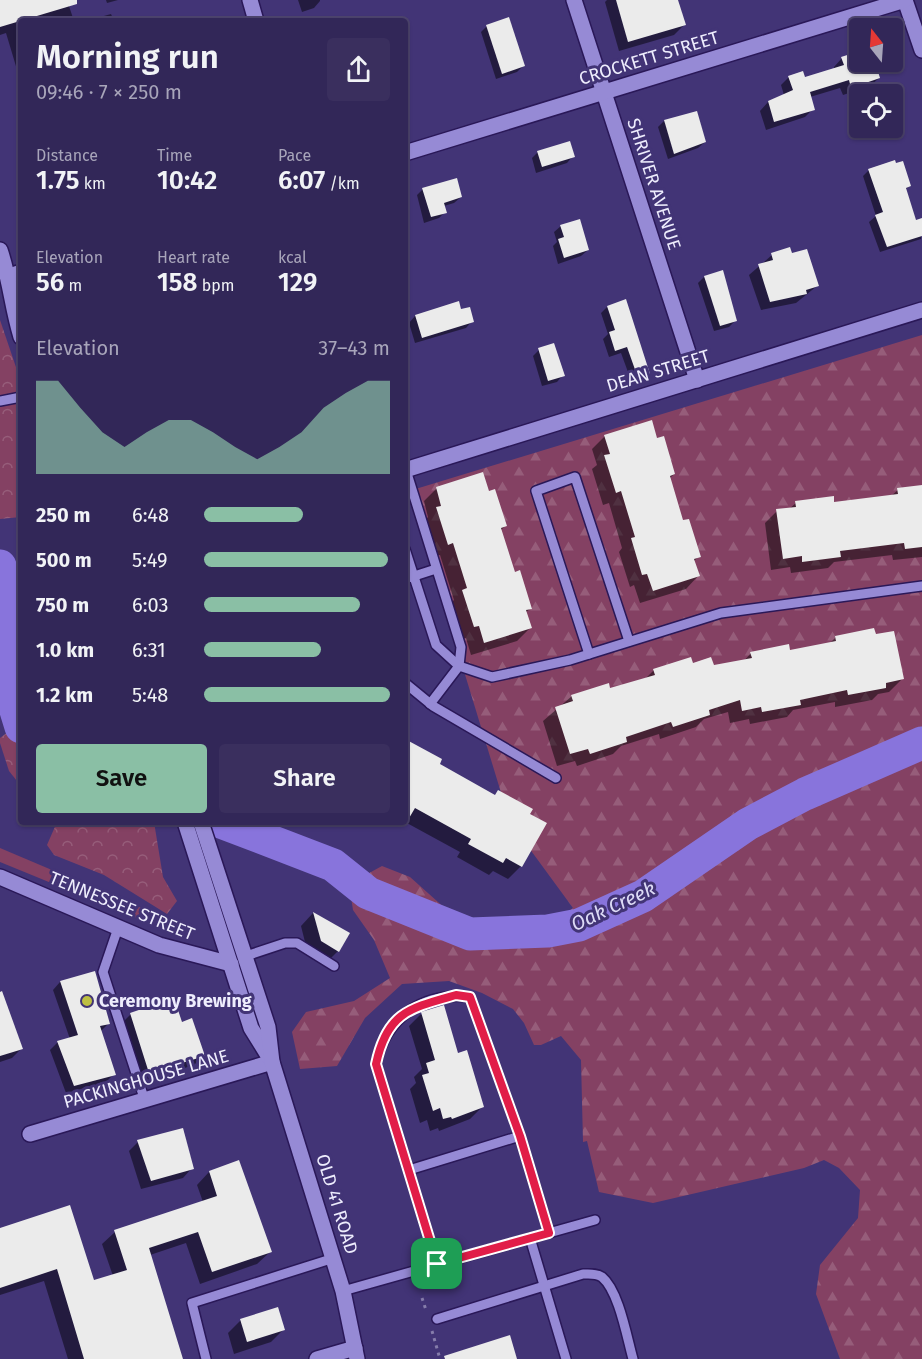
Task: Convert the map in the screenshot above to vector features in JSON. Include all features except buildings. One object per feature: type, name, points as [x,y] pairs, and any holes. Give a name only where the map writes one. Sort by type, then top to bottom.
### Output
[{"type":"street","points":[[250,0],[255,18]]},
{"type":"street","name":"SHRIVER AVENUE","points":[[574,0],[697,380]]},
{"type":"street","points":[[905,0],[922,50]]},
{"type":"street","name":"CROCKETT STREET","points":[[408,152],[905,0]]},
{"type":"street","points":[[0,250],[15,274],[12,311],[18,328]]},
{"type":"street","name":"DEAN STREET","points":[[408,469],[922,310]]},
{"type":"street","name":"OLD 41 ROAD","points":[[186,825],[251,1028],[272,1062]]},
{"type":"street","name":"OLD 41 ROAD","points":[[202,825],[268,1028],[272,1062],[334,1258],[356,1353]]},
{"type":"street","name":"TENNESSEE STREET","points":[[0,877],[159,945],[231,964]]},
{"type":"street","name":"PACKINGHOUSE LANE","points":[[30,1134],[272,1062]]},
{"type":"street","points":[[317,1359],[356,1353]]},
{"type":"lane","points":[[0,401],[18,398]]},
{"type":"lane","points":[[589,654],[536,490],[575,477],[629,641]]},
{"type":"lane","points":[[408,480],[461,647],[459,666],[430,704]]},
{"type":"lane","points":[[436,569],[409,577],[436,645],[459,666],[492,677],[589,654],[721,613],[922,586]]},
{"type":"lane","points":[[408,686],[430,704],[556,778]]},
{"type":"lane","points":[[118,928],[104,972],[145,1101]]},
{"type":"lane","points":[[246,956],[285,943],[297,943],[334,966]]},
{"type":"lane","points":[[437,1264],[376,1064],[380,1044],[388,1029],[409,1009],[456,995],[470,997],[520,1136],[549,1233]]},
{"type":"lane","points":[[409,1170],[520,1136]]},
{"type":"lane","points":[[343,1291],[595,1220]]},
{"type":"lane","points":[[530,1238],[566,1359]]},
{"type":"lane","points":[[206,1359],[192,1303],[334,1258]]},
{"type":"lane","points":[[437,1319],[583,1274],[594,1274],[602,1278],[618,1305],[633,1359]]},
{"type":"green space","points":[[0,320],[18,373],[18,517],[0,519]]},
{"type":"green space","points":[[922,335],[922,1359],[840,1359],[816,1294],[820,1265],[858,1218],[860,1190],[839,1168],[824,1160],[804,1168],[653,1203],[599,1192],[587,1141],[583,1142],[581,1060],[561,1036],[541,1045],[534,1045],[524,1023],[513,1009],[482,993],[449,981],[402,984],[365,1018],[337,1066],[300,1069],[292,1032],[306,1012],[354,1001],[390,978],[374,940],[353,910],[349,884],[382,866],[410,877],[466,927],[499,936],[548,928],[573,908],[510,822],[409,491]]},
{"type":"green space","points":[[8,732],[18,737],[18,782],[9,771],[0,738]]},
{"type":"green space","points":[[56,825],[154,825],[163,877],[177,901],[167,914],[104,875],[54,855],[47,845]]},
{"type":"green space","points":[[0,848],[170,920],[166,930],[0,862]]},
{"type":"waterway","name":"Oak Creek","points":[[0,566],[11,597],[5,630],[5,663],[18,717]]},
{"type":"waterway","name":"Oak Creek","points":[[229,825],[333,865],[368,893],[470,934],[548,931],[579,925],[643,896],[748,824],[805,794],[922,743]]},
{"type":"place","name":"Ceremony Brewing","points":[[87,1001]]},
{"type":"route","points":[[456,995],[470,997],[520,1136],[549,1233],[437,1264],[376,1064],[380,1044],[388,1029],[409,1009],[456,995]]}]
